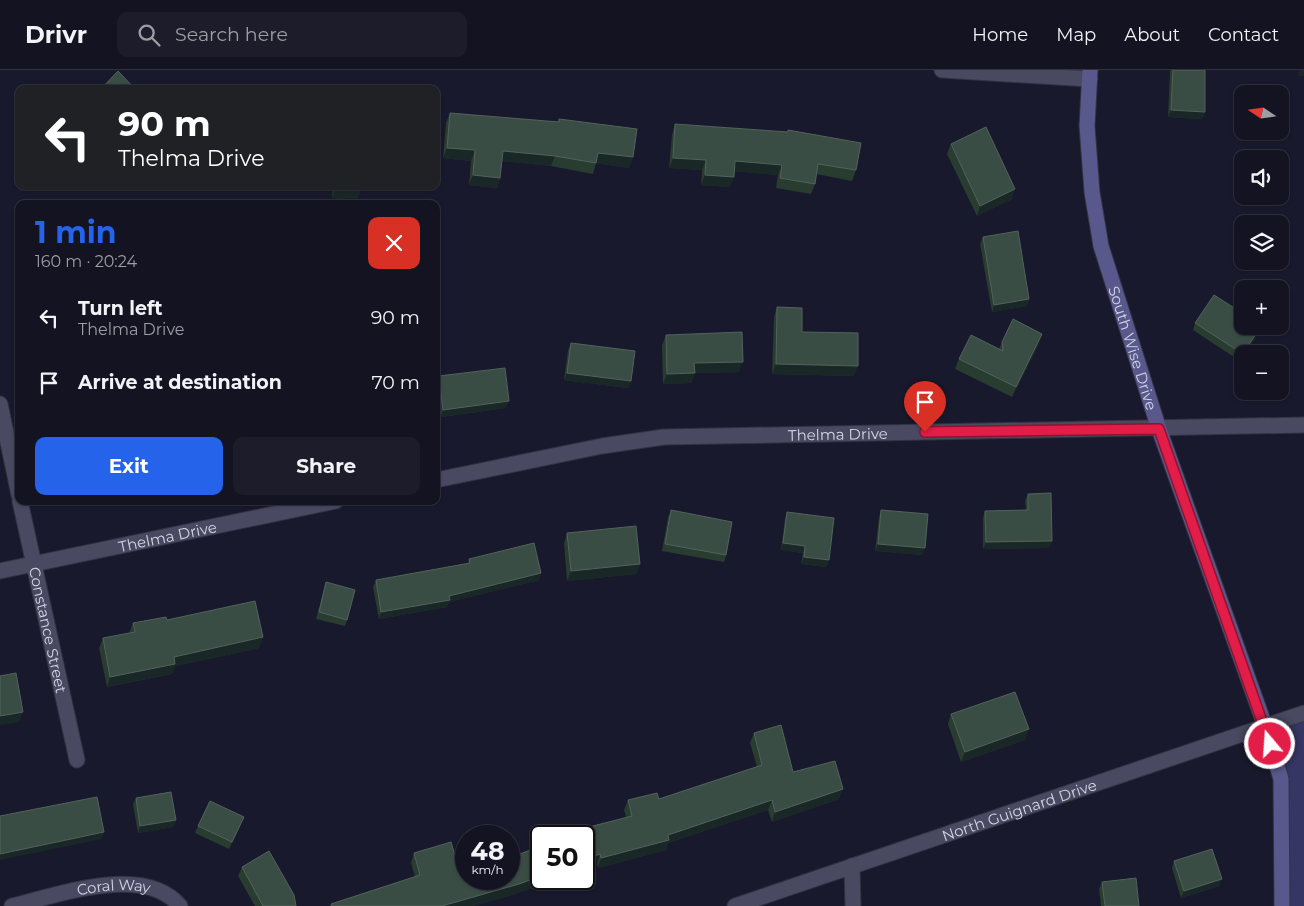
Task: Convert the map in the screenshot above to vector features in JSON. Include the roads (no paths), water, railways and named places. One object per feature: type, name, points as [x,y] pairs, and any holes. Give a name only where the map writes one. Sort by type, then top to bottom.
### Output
[{"type":"main road","name":"South Wise Drive","points":[[1090,75],[1087,126],[1092,192],[1101,246],[1159,429],[1265,726],[1281,779],[1282,906]]},
{"type":"street","points":[[942,70],[1090,75]]},
{"type":"street","points":[[0,404],[15,476]]},
{"type":"street","name":"Thelma Drive","points":[[440,479],[602,446],[664,437],[1304,425]]},
{"type":"street","name":"Constance Street","points":[[21,505],[77,760]]},
{"type":"street","name":"Thelma Drive","points":[[0,572],[317,505]]},
{"type":"street","name":"North Guignard Drive","points":[[734,906],[1304,713]]},
{"type":"street","points":[[852,866],[853,906]]},
{"type":"street","name":"Coral Way","points":[[12,906],[81,890],[137,884],[171,895],[180,906]]}]
